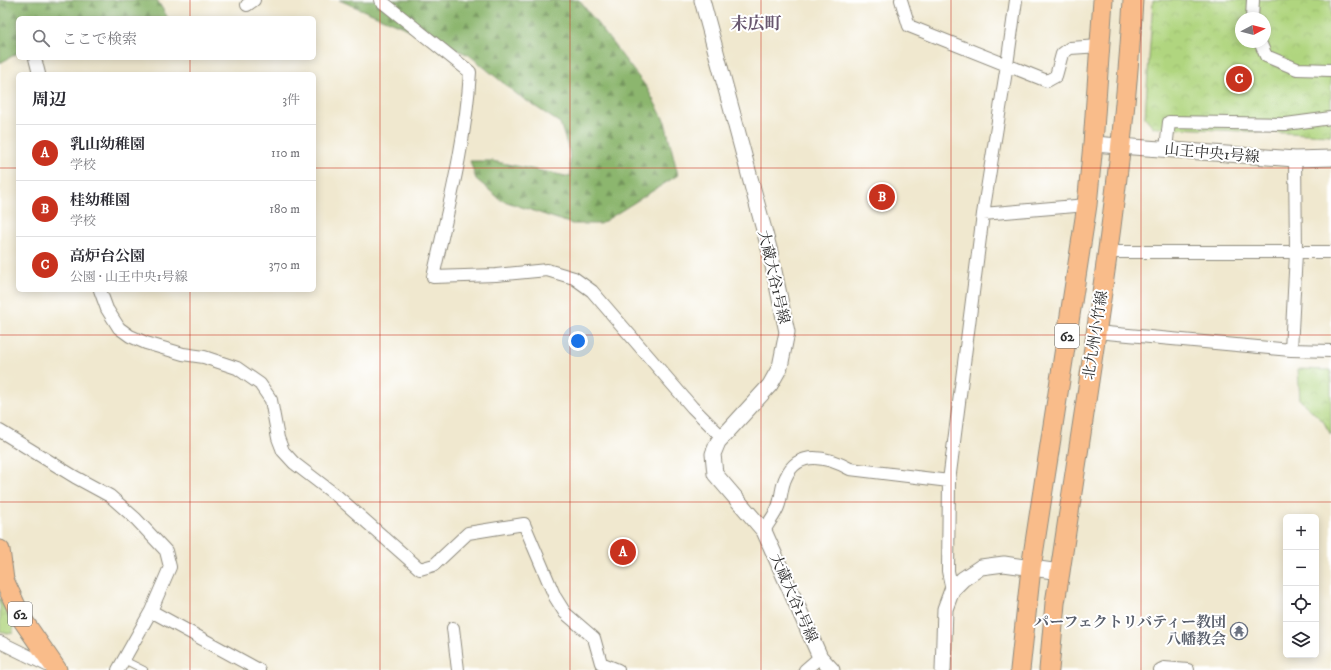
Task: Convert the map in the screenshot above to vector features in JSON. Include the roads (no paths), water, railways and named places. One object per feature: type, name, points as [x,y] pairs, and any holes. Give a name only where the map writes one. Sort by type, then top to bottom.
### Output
[{"type":"main road","name":"北九州小竹線","points":[[1020,670],[1031,568],[1086,205],[1093,144],[1103,0]]},
{"type":"main road","name":"北九州小竹線","points":[[1049,670],[1055,602],[1108,252],[1120,146],[1133,0]]},
{"type":"main road","name":"62","points":[[0,550],[4,580],[22,619],[56,670]]},
{"type":"street","points":[[380,0],[470,72],[468,100],[455,178],[433,277],[496,275],[547,270],[574,278],[592,291],[692,407],[722,437]]},
{"type":"street","name":"大蔵大谷1号線","points":[[702,0],[770,252],[787,332],[780,367],[770,384],[718,442],[713,454],[715,474],[764,531],[820,657],[832,670]]},
{"type":"street","points":[[900,0],[909,26],[1047,80],[1056,76],[1062,54],[1070,48],[1100,46]]},
{"type":"street","points":[[952,590],[948,571],[949,481],[983,214],[1016,0]]},
{"type":"street","points":[[1252,12],[1253,0]]},
{"type":"street","points":[[1263,48],[1266,56],[1297,69],[1331,70]]},
{"type":"street","points":[[36,60],[38,72]]},
{"type":"street","points":[[1166,149],[1169,122],[1286,124],[1331,118]]},
{"type":"street","name":"山王中央1号線","points":[[1093,144],[1295,159],[1331,158]]},
{"type":"street","points":[[1291,350],[1296,253],[1295,159]]},
{"type":"street","points":[[983,214],[1086,205]]},
{"type":"street","points":[[1108,252],[1331,252]]},
{"type":"street","points":[[101,292],[107,309],[118,328],[130,336],[146,343],[183,354],[204,357],[237,368],[260,384],[271,400],[278,438],[283,451],[294,463],[337,496],[420,569],[434,565],[468,533],[524,524],[555,597],[565,613],[594,638],[601,663],[618,670]]},
{"type":"street","points":[[1096,332],[1291,350],[1331,350]]},
{"type":"street","points":[[0,431],[75,477],[110,496],[136,519],[166,551],[170,567],[151,611],[121,665]]},
{"type":"street","points":[[764,531],[778,507],[785,478],[791,467],[804,459],[819,457],[837,462],[850,469],[949,481]]},
{"type":"street","points":[[943,670],[945,609],[952,590],[963,579],[981,567],[1004,564],[1060,572]]},
{"type":"street","points":[[151,611],[259,670]]},
{"type":"street","points":[[453,628],[458,670]]},
{"type":"street","points":[[0,642],[56,670]]},
{"type":"street","points":[[804,670],[820,657]]},
{"type":"street","points":[[1160,670],[1164,668],[1188,670]]},
{"type":"lane","points":[[121,665],[142,670]]},
{"type":"place","name":"高炉台公園","points":[[1239,79]]},
{"type":"place","name":"桂幼稚園","points":[[882,197]]},
{"type":"place","name":"乳山幼稚園","points":[[623,552]]},
{"type":"place","name":"パーフェクトリバティー教団 八幡教会","points":[[1239,631]]},
{"type":"district","name":"末広町","points":[[756,23]]}]
